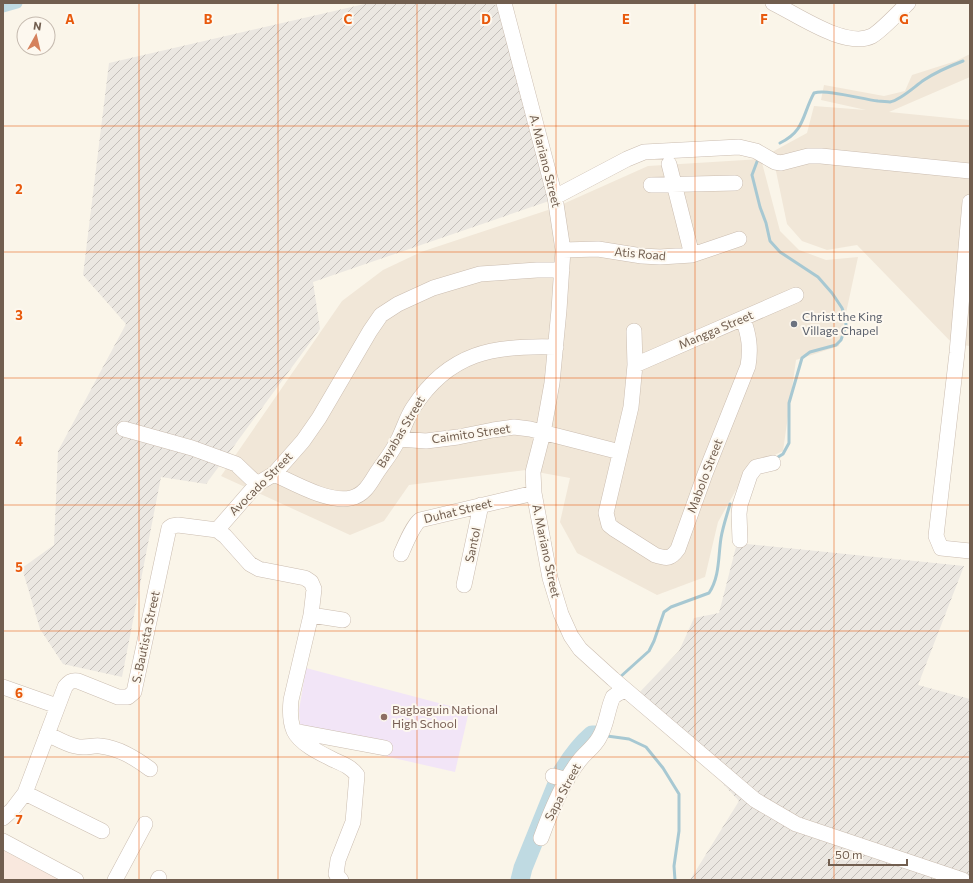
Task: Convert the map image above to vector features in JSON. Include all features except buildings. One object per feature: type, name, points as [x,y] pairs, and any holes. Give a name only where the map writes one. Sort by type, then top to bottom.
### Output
[{"type":"street","name":"A. Mariano Street","points":[[504,3],[556,197],[563,250],[552,383],[543,433],[533,472],[534,493],[550,578],[563,620],[571,636],[580,649],[620,685],[736,785],[755,800],[774,812],[809,829],[963,880]]},
{"type":"street","points":[[774,3],[832,34],[857,40],[872,36],[908,3]]},
{"type":"street","points":[[556,197],[636,155],[655,151],[739,147],[756,151],[775,162],[790,162],[808,156],[821,156],[970,171]]},
{"type":"street","points":[[670,164],[673,184],[692,255]]},
{"type":"street","points":[[651,185],[735,183]]},
{"type":"street","points":[[970,202],[964,353],[936,536],[941,548],[970,551]]},
{"type":"street","name":"Atis Road","points":[[563,250],[598,249],[642,256],[660,257],[692,255],[739,239]]},
{"type":"street","name":"Avocado Street","points":[[217,530],[257,484],[274,474],[303,441],[319,418],[381,315],[398,304],[434,288],[480,274],[537,270],[562,270]]},
{"type":"street","name":"Mangga Street","points":[[635,365],[796,295]]},
{"type":"street","name":"Mabolo Street","points":[[620,452],[607,507],[607,519],[614,529],[655,555],[669,558],[675,554],[678,548],[705,474],[748,366],[750,340],[743,319]]},
{"type":"street","points":[[543,433],[620,452],[631,407],[635,365],[634,331]]},
{"type":"street","name":"Bayabas Street","points":[[274,474],[305,490],[337,498],[352,498],[365,491],[399,439],[413,408],[428,388],[449,368],[481,353],[505,348],[528,346],[556,347]]},
{"type":"street","name":"Caimito Street","points":[[399,439],[426,441],[514,427],[530,429],[543,433]]},
{"type":"street","points":[[124,429],[192,448],[236,464],[257,484]]},
{"type":"street","points":[[740,540],[740,505],[750,474],[756,467],[773,463]]},
{"type":"street","name":"Duhat Street","points":[[401,554],[412,529],[420,520],[534,493]]},
{"type":"street","name":"Santol","points":[[464,585],[481,505]]},
{"type":"street","name":"S. Bautista Street","points":[[3,818],[12,810],[25,793],[57,706],[65,687],[69,682],[78,680],[118,697],[128,697],[134,692],[170,528],[178,525],[217,530]]},
{"type":"street","points":[[217,530],[225,536],[250,564],[260,569],[305,578],[312,582],[314,589],[311,615],[290,710],[294,731],[300,740],[318,752],[352,768],[357,775],[352,822],[338,860],[336,874],[341,880]]},
{"type":"street","points":[[311,615],[343,620]]},
{"type":"street","name":"Sapa Street","points":[[541,838],[541,820],[561,778],[590,750],[599,738],[620,685]]},
{"type":"street","points":[[3,687],[57,706]]},
{"type":"street","points":[[294,731],[385,748]]},
{"type":"street","points":[[47,734],[76,747],[82,748],[102,746],[117,750],[130,756],[150,769]]},
{"type":"street","points":[[25,793],[102,830]]},
{"type":"street","points":[[115,880],[145,824]]},
{"type":"street","points":[[3,841],[76,880]]},
{"type":"shaded area","points":[[369,3],[489,3],[497,5],[552,200],[313,282],[320,329],[206,484],[161,477],[122,677],[63,664],[40,629],[22,568],[54,545],[58,451],[126,324],[83,275],[109,63]]},
{"type":"shaded area","points":[[970,54],[970,77],[889,112],[970,120],[970,346],[953,344],[857,245],[827,250],[802,241],[787,224],[772,152],[807,133],[814,106],[866,110],[821,100],[824,85],[884,96],[905,91],[912,75],[956,61]]},
{"type":"shaded area","points":[[761,159],[780,231],[799,250],[826,260],[858,257],[839,346],[796,360],[783,451],[749,467],[718,522],[705,577],[657,595],[577,553],[560,522],[570,478],[526,470],[409,485],[384,521],[350,535],[221,476],[342,301],[383,270],[421,252],[554,208],[648,166]]},
{"type":"shaded area","points":[[737,543],[964,566],[918,685],[970,699],[970,880],[690,880],[739,801],[682,739],[636,696],[679,651],[694,618],[719,613]]},
{"type":"shaded area","name":"Bagbaguin National High School","points":[[306,668],[469,711],[455,772],[310,739],[300,724],[299,710]]},
{"type":"shaded area","points":[[3,847],[65,880],[3,880]]},
{"type":"waterway","points":[[3,7],[17,3]]},
{"type":"waterway","points":[[780,143],[799,128],[814,93],[827,92],[890,102],[903,96],[933,74],[963,61]]},
{"type":"waterway","points":[[758,159],[752,175],[770,241],[780,252],[818,277],[832,293],[842,308],[846,325],[841,340],[836,345],[810,352],[802,358],[789,403],[789,443],[783,454],[775,459]]},
{"type":"waterway","points":[[619,678],[649,651],[664,612],[671,607],[709,593],[713,587],[717,573],[722,534],[730,504]]},
{"type":"waterway","points":[[520,880],[523,868],[561,774],[571,758],[583,744],[592,735],[597,735]]},
{"type":"waterway","points":[[607,736],[629,739],[646,747],[663,768],[679,794],[679,831],[674,866],[675,880]]},
{"type":"place","name":"Christ the King Village Chapel","points":[[794,324]]},
{"type":"place","name":"Bagbaguin National High School","points":[[384,717]]}]
